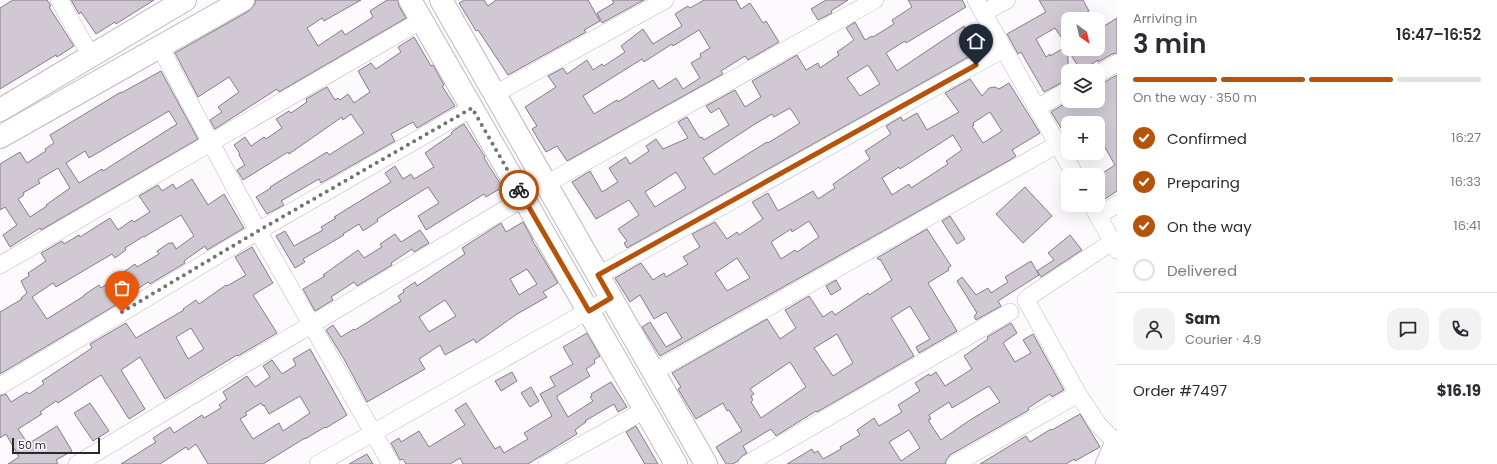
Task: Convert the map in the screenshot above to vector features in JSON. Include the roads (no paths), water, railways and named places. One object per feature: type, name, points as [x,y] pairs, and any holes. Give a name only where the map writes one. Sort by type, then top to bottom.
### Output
[{"type":"main road","points":[[0,110],[185,0]]},
{"type":"main road","points":[[0,137],[243,0]]},
{"type":"main road","points":[[410,0],[676,464]]},
{"type":"main road","points":[[441,0],[706,464]]},
{"type":"main road","points":[[1107,464],[1116,442]]},
{"type":"street","points":[[59,0],[91,56]]},
{"type":"street","points":[[495,94],[665,0]]},
{"type":"street","points":[[546,184],[875,0]]},
{"type":"street","points":[[1007,0],[979,7],[1071,168]]},
{"type":"street","points":[[0,265],[422,20]]},
{"type":"street","points":[[160,47],[258,231],[391,464]]},
{"type":"street","points":[[598,275],[1003,50]]},
{"type":"street","points":[[1105,70],[1117,63]]},
{"type":"street","points":[[1037,108],[1061,94]]},
{"type":"street","points":[[0,386],[258,231],[472,108]]},
{"type":"street","points":[[653,372],[1058,144]]},
{"type":"street","points":[[78,464],[524,198]]},
{"type":"street","points":[[1105,207],[1117,204]]},
{"type":"street","points":[[1096,212],[1115,246],[1030,296],[1026,300],[1078,394],[1098,424],[1116,442]]},
{"type":"street","points":[[318,464],[611,298]]},
{"type":"street","points":[[746,464],[1010,312]]},
{"type":"street","points":[[955,464],[1078,394]]},
{"type":"street","points":[[547,464],[645,410]]}]
